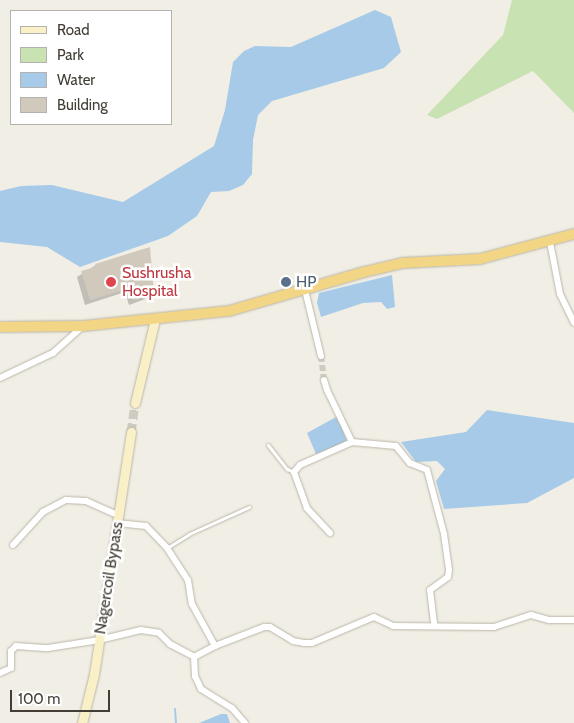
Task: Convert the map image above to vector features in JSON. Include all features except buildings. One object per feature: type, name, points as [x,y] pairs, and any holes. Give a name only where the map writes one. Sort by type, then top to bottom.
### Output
[{"type":"highway","points":[[0,327],[83,326],[229,310],[364,272],[402,264],[480,259],[550,242],[574,234]]},
{"type":"main road","points":[[135,403],[155,319]]},
{"type":"main road","name":"Nagercoil Bypass","points":[[82,723],[94,674],[130,432]]},
{"type":"street","points":[[550,242],[560,294],[574,323]]},
{"type":"street","points":[[305,290],[321,356]]},
{"type":"street","points":[[0,378],[53,353],[83,326]]},
{"type":"street","points":[[324,380],[352,442]]},
{"type":"street","points":[[330,534],[307,508],[294,472],[300,466],[352,442],[396,446],[410,463],[427,470],[444,534],[449,573],[448,577],[432,587],[431,610],[434,625]]},
{"type":"street","points":[[13,545],[43,512],[66,500],[86,501],[118,519],[146,526],[167,548],[188,580],[192,604],[215,646]]},
{"type":"street","points":[[194,657],[215,646],[264,627],[270,627],[293,641],[312,643],[368,619],[380,620],[393,626],[494,627],[531,615],[549,620],[574,620]]},
{"type":"street","points":[[0,674],[11,667],[11,651],[16,646],[48,648],[147,630],[159,633],[170,644],[194,657]]},
{"type":"street","points":[[194,657],[196,682],[201,689],[232,708],[245,723]]},
{"type":"lane","points":[[268,445],[287,469],[294,472]]},
{"type":"lane","points":[[167,548],[190,534],[249,508]]},
{"type":"green space","points":[[512,0],[574,0],[574,113],[533,71],[437,119],[427,115],[503,35]]},
{"type":"water","points":[[375,10],[391,17],[401,52],[384,68],[272,101],[258,115],[253,140],[252,174],[243,185],[229,191],[211,192],[197,216],[168,236],[80,267],[47,247],[0,242],[0,191],[21,186],[52,185],[123,202],[214,146],[225,110],[233,62],[244,51],[255,46],[291,47]]},
{"type":"water","points":[[392,275],[395,307],[387,309],[381,302],[363,303],[321,317],[317,303],[319,293]]},
{"type":"water","points":[[487,410],[574,423],[574,478],[527,503],[444,509],[436,481],[445,469],[437,461],[416,462],[401,442],[466,432]]},
{"type":"water","points":[[338,416],[347,442],[316,454],[307,433]]},
{"type":"water","points":[[221,714],[227,714],[230,723],[199,723]]},
{"type":"waterway","points":[[175,709],[176,723]]},
{"type":"tunnel","points":[[321,356],[324,380]]},
{"type":"tunnel","points":[[131,432],[135,403]]},
{"type":"place","name":"Sushrusha Hospital","points":[[111,282]]},
{"type":"place","name":"HP","points":[[286,282]]}]
